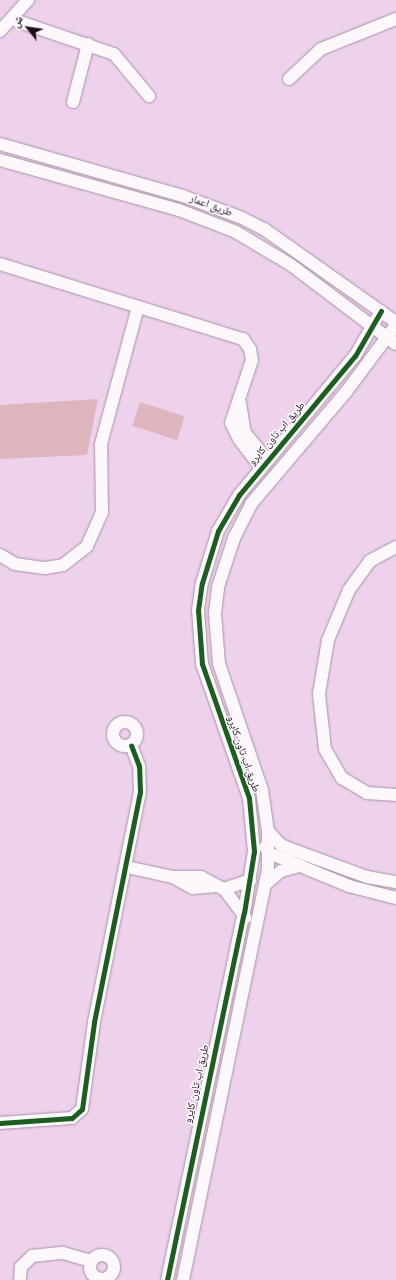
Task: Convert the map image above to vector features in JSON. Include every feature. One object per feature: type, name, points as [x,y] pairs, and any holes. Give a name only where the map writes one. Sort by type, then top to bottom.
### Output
[{"type":"street","points":[[0,31],[28,0]]},
{"type":"street","points":[[11,19],[88,44],[118,56],[149,96]]},
{"type":"street","points":[[289,79],[321,50],[396,19]]},
{"type":"street","points":[[73,102],[88,44]]},
{"type":"street","name":"طريق اعمار","points":[[0,144],[183,196],[242,218],[264,229],[381,311],[396,324]]},
{"type":"street","name":"طريق اعمار","points":[[0,160],[179,210],[256,241],[374,325],[392,341]]},
{"type":"street","points":[[0,264],[138,307],[229,332],[247,342],[252,360],[239,398],[245,433],[265,464]]},
{"type":"street","points":[[0,555],[15,564],[45,568],[63,565],[87,546],[102,513],[101,444],[138,307]]},
{"type":"street","name":"طريق اب تاون كايرو","points":[[167,1280],[196,1134],[244,913],[254,851],[249,798],[202,664],[198,610],[206,563],[218,531],[251,479],[316,404],[355,356],[381,311]]},
{"type":"street","name":"طريق اب تاون كايرو","points":[[183,1280],[258,917],[267,883],[269,853],[268,831],[262,790],[226,688],[215,638],[215,613],[225,562],[243,518],[263,490],[392,341],[396,324]]},
{"type":"street","points":[[316,404],[330,411]]},
{"type":"street","points":[[277,450],[288,460]]},
{"type":"street","points":[[251,479],[255,486],[263,490]]},
{"type":"street","points":[[396,547],[370,561],[349,590],[328,640],[319,694],[325,749],[342,778],[367,793],[396,795]]},
{"type":"street","points":[[0,1123],[72,1118],[82,1109],[94,1022],[141,786],[139,766],[131,745]]},
{"type":"street","points":[[249,798],[269,853],[355,888],[396,898]]},
{"type":"street","points":[[268,831],[281,845],[293,850],[367,877],[396,882]]},
{"type":"street","points":[[267,883],[281,871],[300,866]]},
{"type":"street","points":[[126,867],[172,877],[193,888],[219,888],[250,880]]},
{"type":"street","points":[[219,888],[244,913],[249,922],[258,917]]},
{"type":"street","points":[[196,1134],[200,1153],[198,1180],[203,1181]]},
{"type":"street","points":[[20,1280],[21,1267],[32,1256],[64,1253],[91,1261]]},
{"type":"street","points":[[171,1258],[176,1255],[180,1259],[177,1280]]},
{"type":"shaded area","points":[[98,399],[87,455],[0,459],[0,405]]},
{"type":"shaded area","points":[[140,402],[185,417],[177,440],[132,426]]},
{"type":"cycle path","points":[[167,1280],[244,913],[254,851],[249,798],[202,664],[198,610],[202,583],[218,531],[239,495],[355,356],[381,311]]},
{"type":"cycle path","points":[[0,1123],[72,1118],[82,1109],[94,1022],[140,792],[139,766],[131,745]]}]
